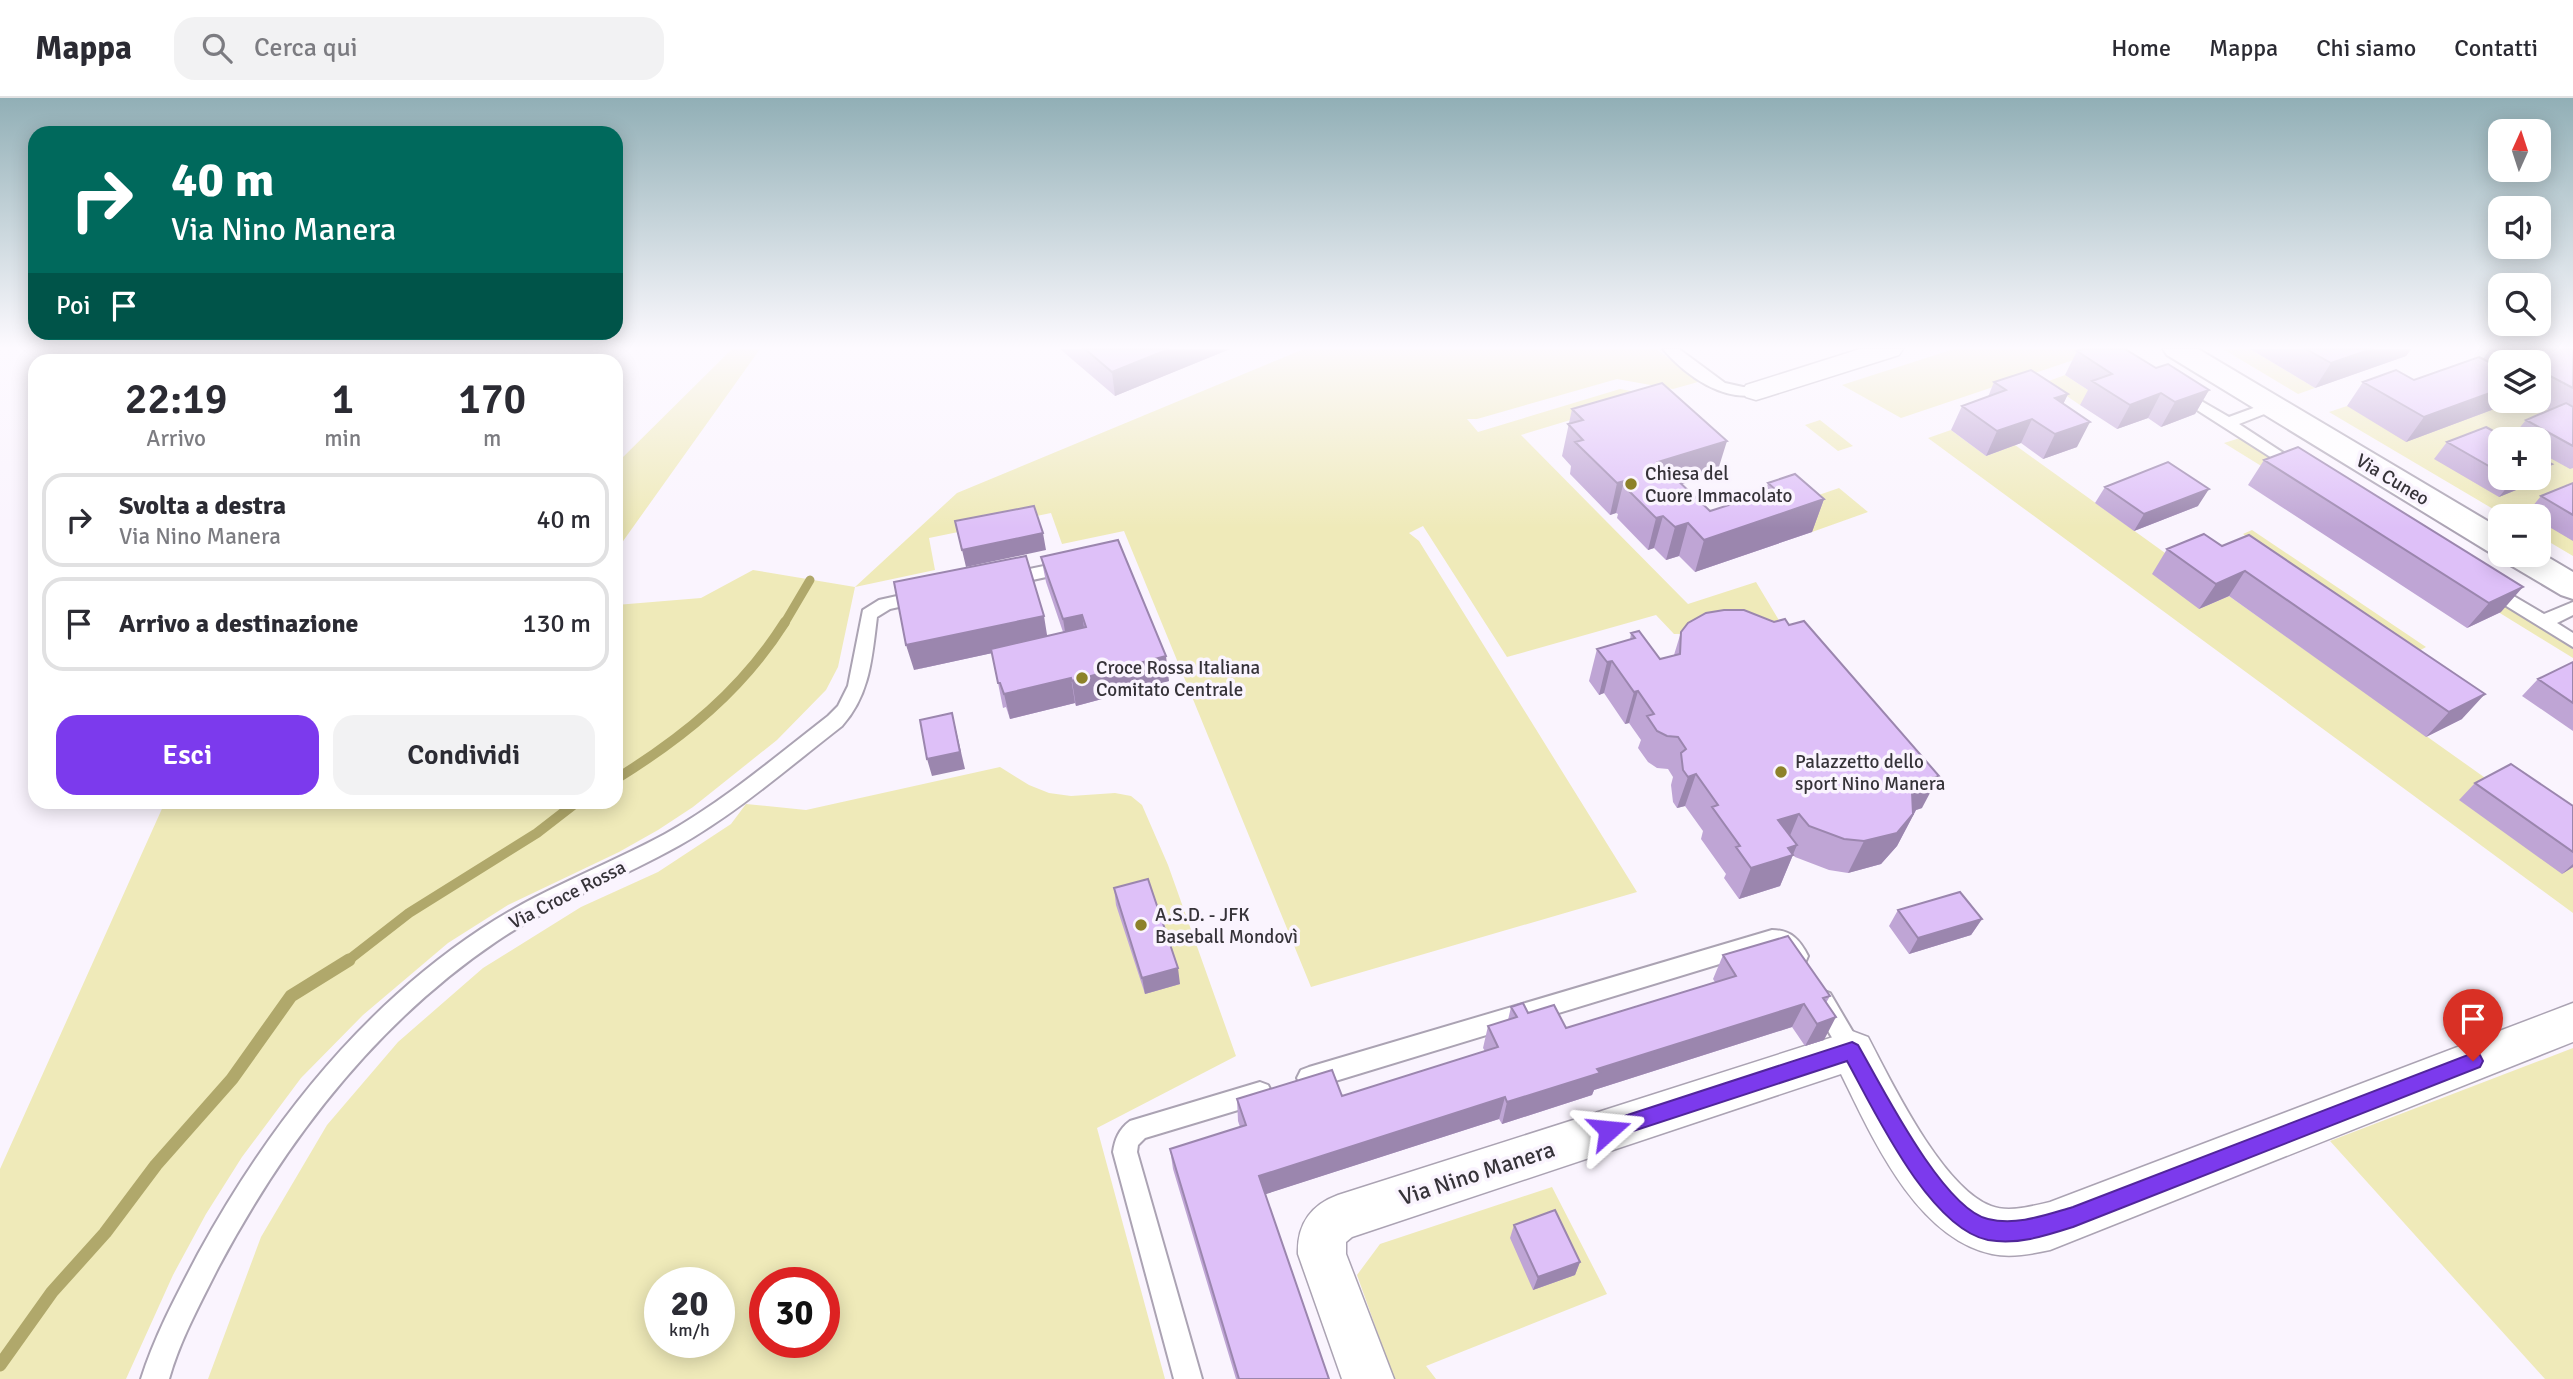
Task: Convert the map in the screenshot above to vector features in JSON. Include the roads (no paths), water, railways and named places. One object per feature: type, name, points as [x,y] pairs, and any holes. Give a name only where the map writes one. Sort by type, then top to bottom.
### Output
[{"type":"main road","name":"Via Cuneo","points":[[2277,409],[2488,536]]},
{"type":"main road","points":[[2539,567],[2573,587]]},
{"type":"street","points":[[1852,1051],[1895,1132],[1939,1193],[1970,1221],[1987,1229],[2007,1232],[2049,1226],[2573,1022]]},
{"type":"street","name":"Via Nino Manera","points":[[1368,1379],[1322,1254],[1321,1239],[1326,1226],[1338,1218],[1852,1051]]},
{"type":"lane","points":[[2205,409],[2317,479]]},
{"type":"lane","points":[[2227,423],[2265,409]]},
{"type":"lane","points":[[989,583],[1079,565]]},
{"type":"lane","points":[[2475,579],[2573,641]]},
{"type":"lane","name":"Via Croce Rossa","points":[[155,1379],[167,1342],[220,1238],[257,1175],[283,1135],[317,1092],[383,1022],[486,937],[542,903],[690,829],[835,721],[847,711],[855,696],[869,614],[885,604],[950,591]]},
{"type":"lane","points":[[2543,622],[2573,608]]},
{"type":"lane","points":[[1188,1379],[1125,1152],[1132,1133],[1772,939],[1790,944],[1852,1051]]},
{"type":"waterway","points":[[784,624],[810,580]]},
{"type":"waterway","points":[[623,775],[688,729],[710,710],[750,669],[785,622]]},
{"type":"waterway","points":[[347,961],[409,913],[537,833],[568,809]]},
{"type":"waterway","points":[[0,1365],[52,1292],[105,1233],[156,1165],[232,1079],[291,996],[347,961]]},
{"type":"place","name":"Chiesa del Cuore Immacolato","points":[[1631,484]]},
{"type":"place","name":"Croce Rossa Italiana Comitato Centrale","points":[[1082,678]]},
{"type":"place","name":"Palazzetto dello sport Nino Manera","points":[[1781,772]]},
{"type":"place","name":"A.S.D. - JFK Baseball Mondovì","points":[[1141,925]]}]
